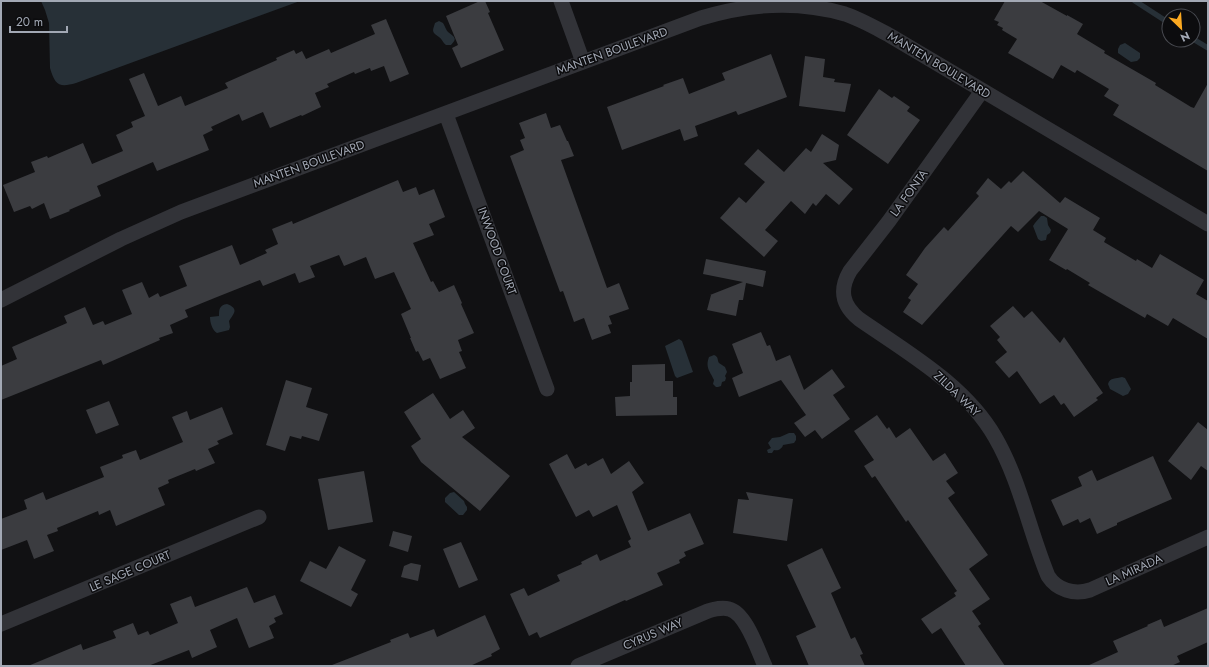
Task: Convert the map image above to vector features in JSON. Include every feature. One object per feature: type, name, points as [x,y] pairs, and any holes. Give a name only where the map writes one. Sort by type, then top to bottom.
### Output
[{"type":"street","points":[[561,1],[583,62]]},
{"type":"street","name":"MANTEN BOULEVARD","points":[[1,300],[121,239],[175,214],[701,18],[728,10],[756,5],[798,5],[834,11],[864,22],[889,35],[1208,224]]},
{"type":"street","name":"LA FONTA","points":[[844,298],[844,283],[850,272],[889,221],[982,91]]},
{"type":"street","name":"INWOOD COURT","points":[[446,114],[547,389]]},
{"type":"street","name":"ZILDA WAY","points":[[844,298],[846,304],[854,315],[922,362],[970,404],[988,426],[1001,449],[1014,479],[1048,576],[1059,587]]},
{"type":"street","name":"LE SAGE COURT","points":[[1,624],[258,517]]},
{"type":"street","name":"LA MIRADA","points":[[1059,587],[1064,590],[1075,592],[1090,590],[1208,537]]},
{"type":"street","name":"CYRUS WAY","points":[[578,666],[708,611],[723,608],[730,609],[737,613],[746,625],[764,666]]},
{"type":"shaded area","points":[[41,1],[300,1],[76,83],[62,85],[56,82],[50,68],[49,23]]},
{"type":"shaded area","points":[[439,21],[443,23],[447,31],[455,39],[451,45],[446,45],[434,33],[433,30],[435,23]]},
{"type":"shaded area","points":[[1125,43],[1140,53],[1140,58],[1137,61],[1131,62],[1118,53],[1120,45]]},
{"type":"shaded area","points":[[1041,216],[1047,218],[1048,225],[1051,230],[1047,235],[1046,240],[1041,241],[1038,239],[1033,226]]},
{"type":"shaded area","points":[[227,304],[234,310],[234,314],[229,321],[229,330],[217,333],[212,326],[210,317],[219,316],[219,310],[221,307]]},
{"type":"shaded area","points":[[679,339],[682,341],[693,372],[677,378],[665,346]]},
{"type":"shaded area","points":[[714,355],[719,363],[725,367],[727,372],[725,381],[718,387],[713,384],[714,380],[708,367],[709,357]]},
{"type":"shaded area","points":[[1122,377],[1125,378],[1131,389],[1128,394],[1123,396],[1110,389],[1108,384],[1112,379]]},
{"type":"shaded area","points":[[789,433],[794,433],[796,436],[794,443],[783,445],[782,448],[774,450],[772,453],[768,453],[767,450],[771,448],[768,443],[772,438],[780,437]]},
{"type":"shaded area","points":[[454,492],[464,501],[467,507],[467,510],[463,515],[459,515],[445,502],[445,498],[450,493]]},
{"type":"building","points":[[480,1],[485,1],[490,12],[488,13],[504,50],[461,68],[452,48],[458,45],[446,16]]},
{"type":"building","points":[[1005,1],[1040,1],[1083,24],[1077,34],[1105,51],[1104,53],[1156,83],[1155,85],[1191,107],[1194,108],[1208,83],[1208,171],[1113,115],[1119,105],[1104,96],[1109,89],[1077,70],[1075,73],[1061,65],[1053,79],[1008,53],[1017,39],[1002,30],[1003,28],[997,25],[999,22],[994,20]]},
{"type":"building","points":[[386,19],[409,74],[390,82],[384,66],[371,71],[370,68],[355,74],[354,72],[327,84],[329,87],[315,93],[321,107],[302,116],[301,115],[270,128],[263,112],[242,121],[239,114],[211,127],[213,130],[203,135],[209,150],[157,171],[153,162],[97,186],[101,196],[69,210],[70,211],[50,219],[44,203],[32,209],[30,206],[14,212],[3,185],[35,172],[31,162],[47,156],[48,158],[83,143],[92,164],[123,151],[116,135],[133,127],[131,122],[145,116],[129,79],[144,73],[158,106],[181,96],[185,106],[228,88],[225,83],[277,60],[276,58],[294,50],[296,54],[302,51],[306,59],[329,49],[331,53],[375,34],[371,25]]},
{"type":"building","points":[[771,54],[787,97],[738,115],[736,111],[695,126],[698,136],[684,141],[680,129],[622,150],[607,107],[683,78],[689,94],[725,80],[722,73]]},
{"type":"building","points":[[805,56],[825,59],[823,77],[835,79],[834,82],[851,84],[845,112],[799,106]]},
{"type":"building","points":[[879,89],[892,98],[894,96],[910,107],[907,111],[920,120],[888,164],[847,135]]},
{"type":"building","points":[[546,113],[551,128],[560,125],[574,156],[561,160],[607,288],[619,283],[629,309],[609,316],[612,324],[608,325],[611,333],[592,340],[584,318],[574,322],[563,291],[560,292],[510,156],[524,150],[520,140],[525,138],[519,123]]},
{"type":"building","points":[[822,134],[839,145],[836,160],[823,163],[853,189],[839,205],[826,194],[816,206],[813,203],[805,214],[791,201],[765,230],[778,241],[764,257],[720,218],[739,197],[746,203],[765,182],[744,164],[758,149],[784,172],[806,148],[811,152]]},
{"type":"building","points":[[1023,171],[1060,203],[1065,197],[1100,218],[1093,230],[1106,238],[1104,242],[1136,261],[1137,259],[1152,268],[1160,254],[1204,280],[1196,294],[1208,301],[1208,339],[1173,318],[1168,326],[1147,314],[1145,318],[1088,285],[1090,283],[1067,269],[1066,270],[1049,260],[1068,229],[1039,211],[1018,232],[1011,226],[922,325],[903,312],[911,300],[908,298],[918,284],[906,275],[925,248],[944,227],[948,231],[979,196],[976,193],[988,178],[1001,189],[1009,181],[1011,183]]},
{"type":"building","points":[[398,180],[403,192],[416,187],[419,195],[434,189],[445,217],[429,224],[434,235],[413,243],[431,282],[433,281],[439,292],[454,285],[462,303],[461,304],[474,333],[458,340],[462,351],[459,352],[466,368],[440,379],[430,358],[423,361],[418,351],[416,352],[401,314],[411,309],[394,272],[375,279],[366,257],[344,266],[339,255],[310,266],[315,277],[299,283],[295,273],[263,286],[260,280],[185,310],[188,317],[170,325],[173,333],[159,338],[160,340],[103,365],[101,360],[1,400],[1,366],[17,359],[12,347],[67,323],[64,316],[85,307],[93,325],[103,321],[105,325],[132,314],[122,290],[142,282],[149,298],[158,293],[160,297],[187,286],[179,266],[232,245],[240,265],[267,253],[265,250],[278,244],[272,229],[292,221],[293,224]]},
{"type":"building","points":[[706,259],[766,271],[763,287],[746,283],[743,300],[739,300],[736,316],[707,310],[710,295],[743,282],[703,274]]},
{"type":"building","points":[[1013,306],[1024,318],[1032,311],[1060,343],[1064,337],[1103,393],[1096,398],[1098,400],[1074,417],[1064,403],[1061,405],[1054,395],[1040,404],[1017,371],[1009,378],[995,362],[1007,352],[997,340],[1000,337],[990,326]]},
{"type":"building","points":[[761,332],[767,346],[770,345],[776,361],[790,355],[804,390],[832,369],[845,387],[833,395],[850,419],[822,439],[815,430],[805,437],[794,423],[806,415],[781,380],[739,397],[732,378],[743,373],[732,344]]},
{"type":"building","points":[[665,364],[665,381],[673,381],[673,397],[677,397],[677,415],[616,416],[615,397],[630,396],[632,365]]},
{"type":"building","points":[[286,380],[312,388],[306,407],[328,414],[319,441],[302,436],[301,439],[290,436],[285,451],[266,445]]},
{"type":"building","points":[[433,393],[450,419],[463,410],[475,428],[462,437],[510,476],[480,511],[421,462],[411,446],[421,439],[404,412]]},
{"type":"building","points":[[109,401],[119,425],[96,434],[86,410]]},
{"type":"building","points":[[222,407],[233,434],[217,441],[219,444],[208,449],[215,463],[168,480],[169,483],[158,488],[165,505],[116,526],[110,510],[99,515],[98,511],[57,528],[58,531],[47,535],[54,551],[34,559],[27,540],[1,550],[1,519],[27,509],[24,500],[43,492],[46,500],[104,477],[100,467],[123,458],[122,455],[136,450],[140,460],[183,442],[172,417],[187,411],[190,420]]},
{"type":"building","points":[[877,415],[887,429],[889,427],[896,438],[910,428],[933,461],[945,453],[958,473],[946,481],[955,493],[948,498],[988,555],[969,569],[990,599],[972,611],[981,624],[978,626],[1005,666],[966,666],[941,628],[932,634],[921,619],[956,596],[954,593],[957,591],[908,520],[906,522],[875,476],[872,478],[864,466],[874,460],[854,431]]},
{"type":"building","points":[[1198,422],[1208,430],[1208,471],[1201,466],[1191,480],[1168,461]]},
{"type":"building","points":[[567,454],[575,469],[586,463],[588,466],[603,458],[611,474],[629,461],[644,483],[632,492],[648,531],[690,513],[704,544],[684,552],[686,556],[679,560],[680,563],[657,573],[663,585],[626,601],[625,600],[540,638],[537,632],[529,636],[510,594],[524,588],[528,596],[560,581],[557,575],[582,564],[581,562],[597,554],[600,561],[631,547],[628,541],[631,539],[617,505],[593,517],[589,510],[576,517],[549,464]]},
{"type":"building","points":[[1153,456],[1172,499],[1117,523],[1117,525],[1097,534],[1090,518],[1080,523],[1078,519],[1063,526],[1051,500],[1082,486],[1078,477],[1092,470],[1097,481]]},
{"type":"building","points":[[364,471],[373,522],[328,530],[318,479]]},
{"type":"building","points":[[746,492],[793,499],[787,541],[733,533],[738,499],[749,500]]},
{"type":"building","points":[[393,531],[412,536],[408,552],[389,546]]},
{"type":"building","points":[[461,542],[478,580],[459,588],[443,549]]},
{"type":"building","points":[[339,546],[366,560],[351,590],[358,594],[351,607],[300,581],[310,561],[326,569]]},
{"type":"building","points":[[822,548],[841,588],[831,593],[851,639],[855,637],[863,654],[860,655],[865,666],[809,666],[796,636],[816,627],[787,565]]},
{"type":"building","points":[[411,563],[421,565],[418,581],[401,577],[404,566]]},
{"type":"building","points":[[247,587],[254,603],[275,595],[283,614],[274,618],[276,622],[269,626],[274,638],[249,648],[237,618],[210,630],[217,647],[192,658],[189,650],[148,666],[28,666],[81,644],[83,650],[116,638],[113,631],[133,623],[138,635],[148,631],[150,635],[178,623],[170,604],[191,596],[195,607]]},
{"type":"building","points":[[1208,608],[1208,642],[1177,656],[1180,662],[1171,666],[1087,666],[1118,652],[1113,641],[1161,619],[1164,627]]},
{"type":"building","points":[[485,615],[500,649],[491,654],[492,656],[470,666],[332,666],[391,642],[390,640],[408,633],[410,638],[434,629],[437,637]]},
{"type":"waterway","points":[[1135,1],[1161,18]]},
{"type":"waterway","points":[[1201,44],[1208,48]]}]
